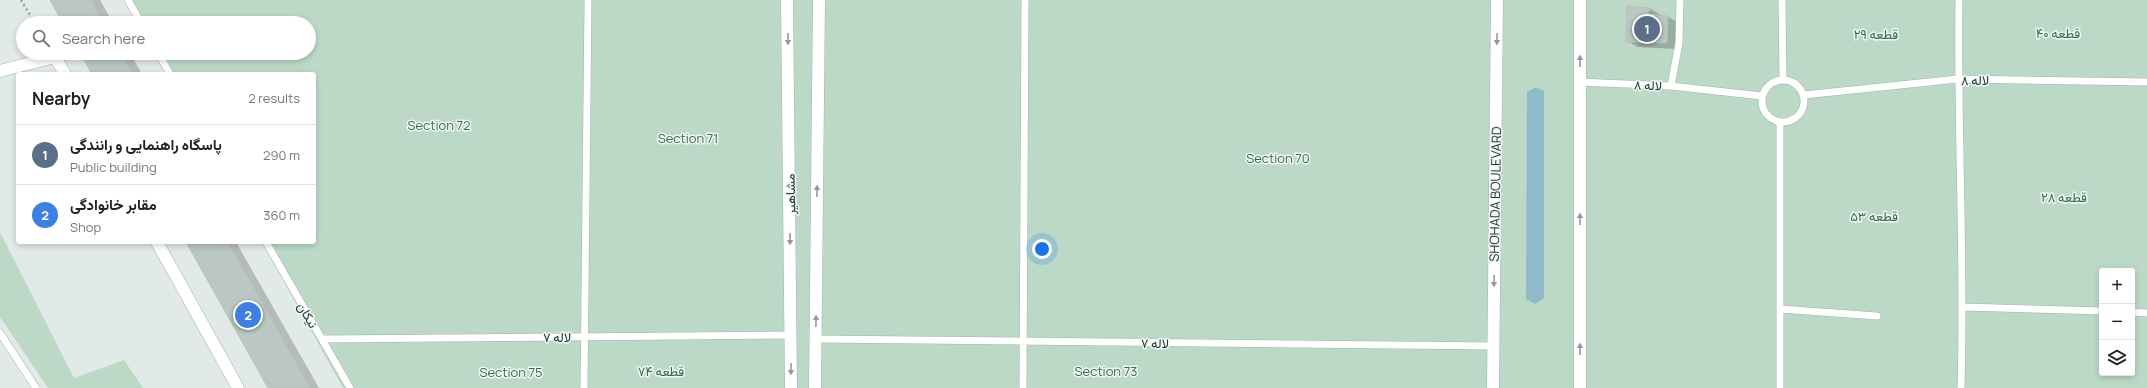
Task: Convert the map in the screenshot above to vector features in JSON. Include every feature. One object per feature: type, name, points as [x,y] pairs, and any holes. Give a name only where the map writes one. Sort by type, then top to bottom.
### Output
[{"type":"street","name":"مشاهیر","points":[[787,0],[792,335],[791,388]]},
{"type":"street","name":"مشاهیر","points":[[815,388],[819,0]]},
{"type":"street","name":"SHOHADA BOULEVARD","points":[[1493,388],[1497,0]]},
{"type":"street","points":[[1580,0],[1580,388]]},
{"type":"street","points":[[0,71],[43,60]]},
{"type":"street","points":[[57,60],[63,72]]},
{"type":"street","points":[[158,244],[238,388]]},
{"type":"lane","points":[[128,0],[137,16]]},
{"type":"lane","points":[[584,388],[588,0]]},
{"type":"lane","points":[[1023,388],[1025,0]]},
{"type":"lane","points":[[1671,86],[1678,43],[1680,0]]},
{"type":"lane","points":[[1782,0],[1783,79]]},
{"type":"lane","points":[[1959,0],[1958,79],[1963,308],[1961,388]]},
{"type":"lane","points":[[162,60],[169,72]]},
{"type":"lane","points":[[1783,79],[1796,83],[1804,95],[1805,102],[1800,115],[1788,122],[1774,120],[1764,110],[1762,96],[1770,84],[1783,79]]},
{"type":"lane","name":"لاله ۸","points":[[1804,95],[1958,79],[2147,82]]},
{"type":"lane","name":"لاله ۸","points":[[1580,82],[1671,86],[1762,96]]},
{"type":"lane","points":[[1780,122],[1780,388]]},
{"type":"lane","name":"نیکان","points":[[267,244],[350,388]]},
{"type":"lane","points":[[1963,308],[2099,312]]},
{"type":"lane","points":[[1780,309],[1877,316]]},
{"type":"lane","points":[[2135,312],[2147,313]]},
{"type":"lane","points":[[0,333],[36,388]]},
{"type":"lane","name":"لاله ۷","points":[[322,339],[792,335]]},
{"type":"lane","name":"لاله ۷","points":[[816,339],[1494,346]]},
{"type":"path","points":[[21,0],[31,16]]},
{"type":"green space","points":[[127,0],[2147,0],[2147,388],[343,388],[263,244],[316,244],[316,72],[167,72],[160,60],[316,60],[316,16],[136,16]]},
{"type":"green space","points":[[0,232],[74,378],[124,360],[143,388],[48,388],[0,317]]},
{"type":"water","points":[[1536,87],[1544,91],[1544,298],[1535,304],[1526,299],[1527,92]]},
{"type":"building","points":[[50,0],[91,0],[100,16],[59,16]]},
{"type":"building","points":[[1627,6],[1651,8],[1647,14],[1668,16],[1667,43],[1626,42]]},
{"type":"building","points":[[84,60],[125,60],[132,72],[91,72]]},
{"type":"building","points":[[187,244],[229,244],[310,388],[268,388]]},
{"type":"place","name":"پاسگاه راهنمایی و رانندگی","points":[[1647,29]]},
{"type":"place","name":"مقابر خانوادگی","points":[[248,315]]},
{"type":"park label","name":"قطعه ۴۰","points":[[2058,33]]},
{"type":"park label","name":"قطعه ۲۹","points":[[1876,34]]},
{"type":"park label","name":"Section 72","points":[[439,125]]},
{"type":"park label","name":"Section 71","points":[[688,138]]},
{"type":"park label","name":"Section 70","points":[[1278,158]]},
{"type":"park label","name":"قطعه ۲۸","points":[[2064,197]]},
{"type":"park label","name":"قطعه ۵۳","points":[[1874,216]]},
{"type":"park label","name":"قطعه ۷۴","points":[[661,371]]},
{"type":"park label","name":"Section 73","points":[[1106,371]]},
{"type":"park label","name":"Section 75","points":[[511,372]]}]
